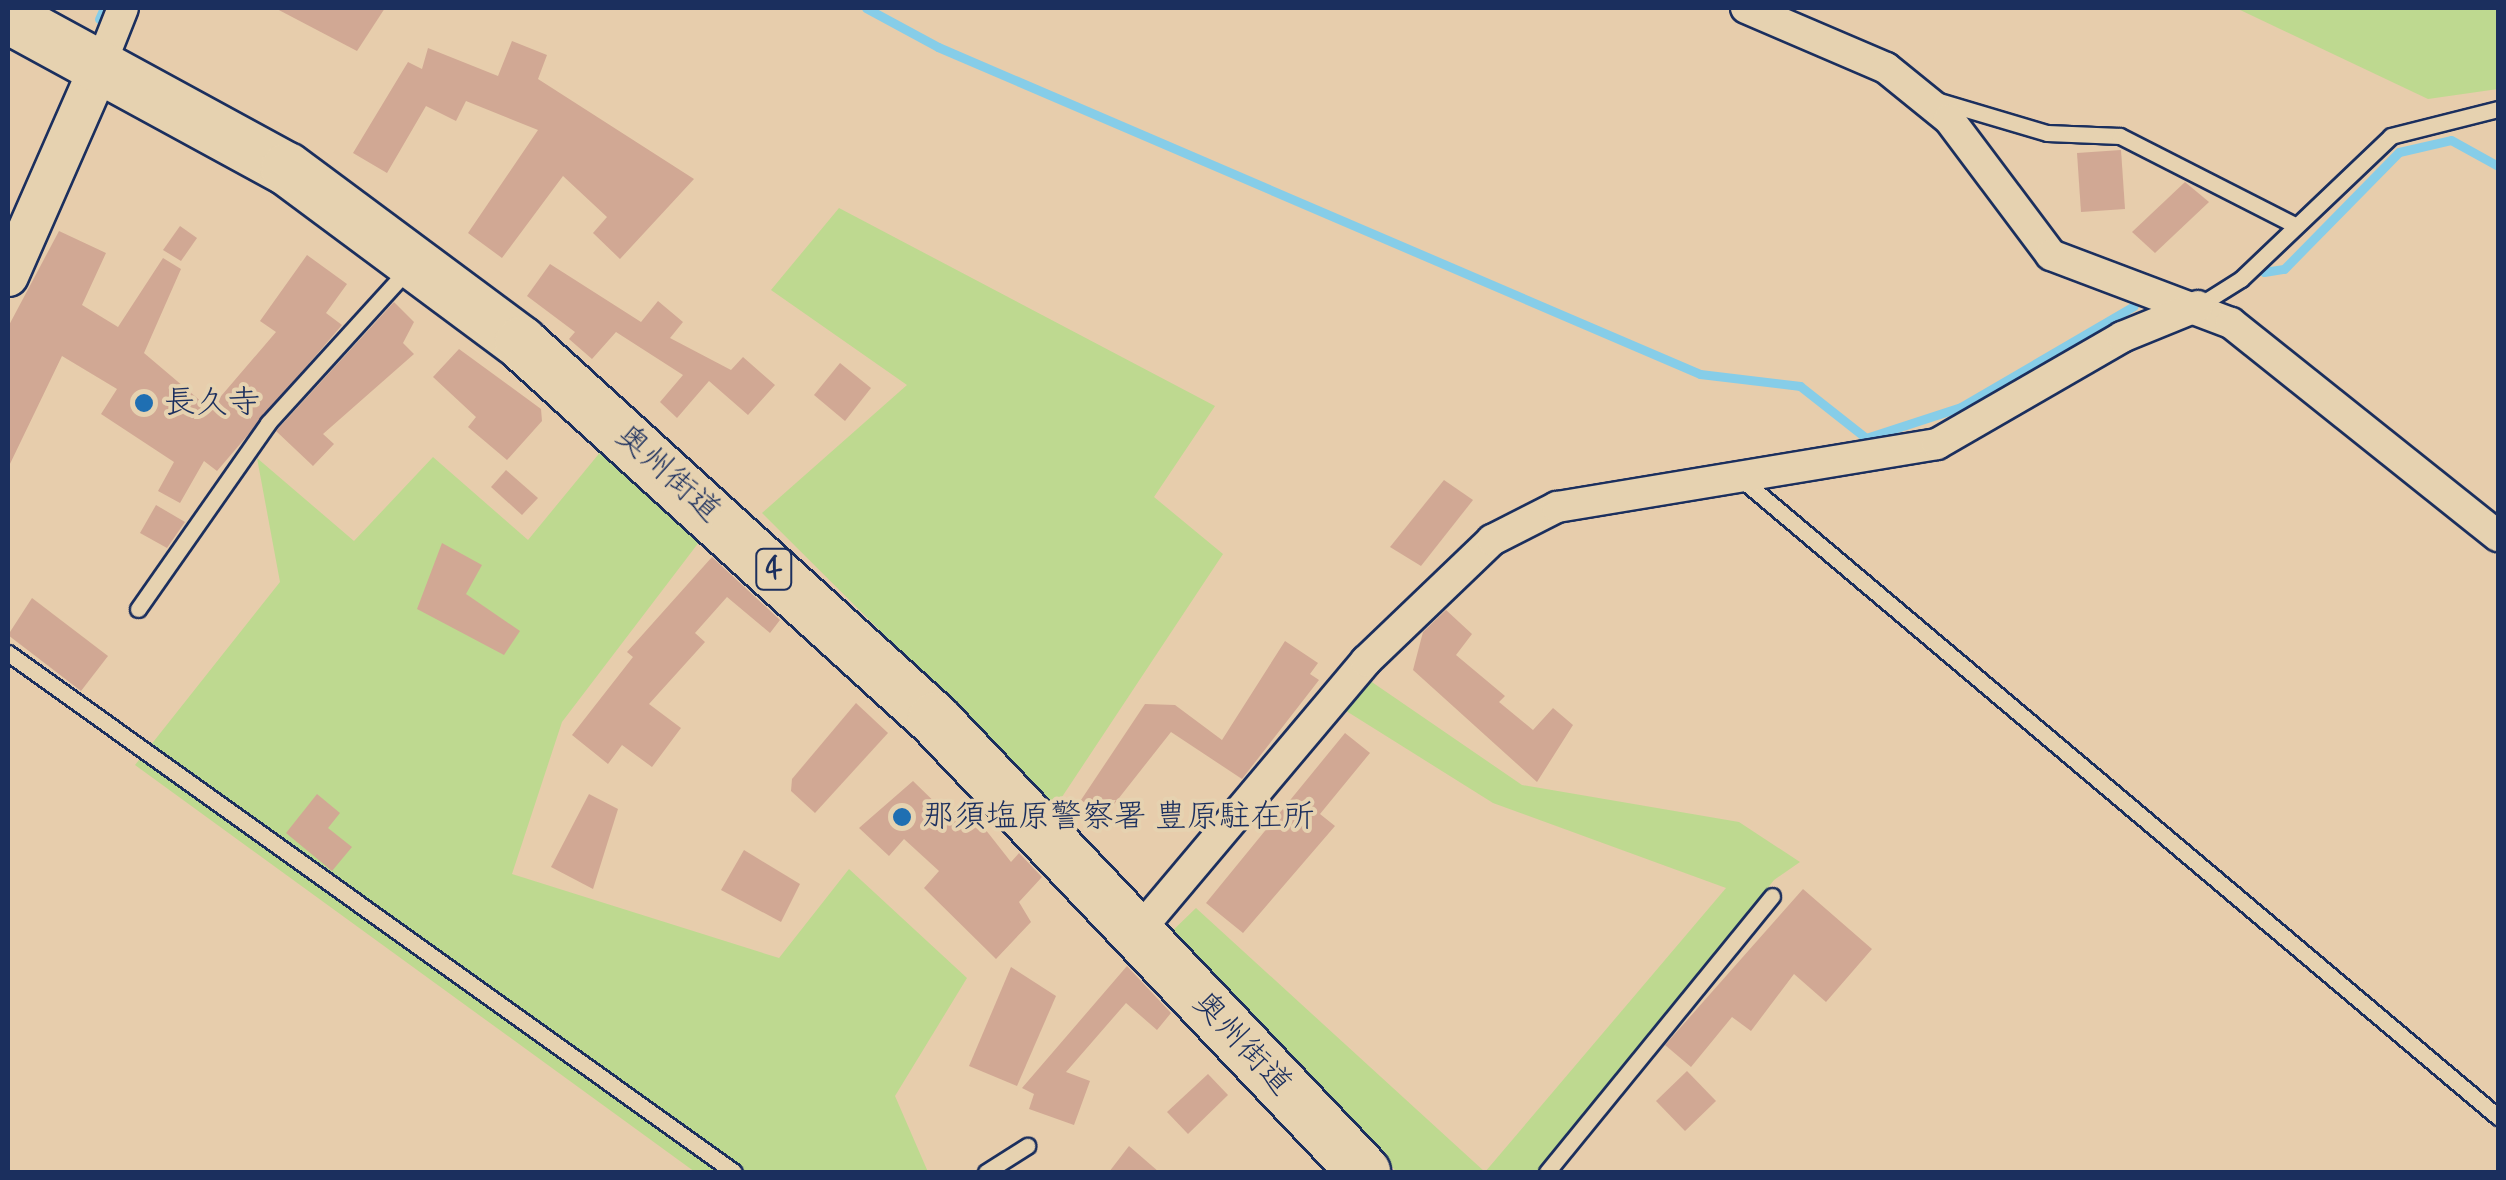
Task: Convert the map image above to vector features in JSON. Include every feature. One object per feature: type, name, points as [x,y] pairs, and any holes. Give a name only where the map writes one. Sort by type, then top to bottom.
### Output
[{"type":"highway","name":"奥州街道","points":[[8,17],[286,168],[418,258],[830,619],[1364,1172]]},
{"type":"main road","points":[[8,276],[100,66]]},
{"type":"street","points":[[100,66],[123,8]]},
{"type":"street","points":[[1746,8],[1886,68],[1926,97],[2052,255],[2198,306],[2498,536]]},
{"type":"street","points":[[1137,933],[1366,661],[1492,540],[1556,507],[1937,444],[2122,337],[2198,306]]},
{"type":"lane","points":[[1926,97],[2036,131],[2120,136],[2295,226]]},
{"type":"lane","points":[[2198,306],[2295,226],[2391,136],[2498,109]]},
{"type":"lane","points":[[138,610],[268,423],[418,258]]},
{"type":"lane","points":[[1740,477],[2498,1117]]},
{"type":"lane","points":[[8,653],[734,1172]]},
{"type":"lane","points":[[1547,1172],[1772,896]]},
{"type":"lane","points":[[986,1172],[1026,1146]]},
{"type":"green space","points":[[2236,8],[2498,8],[2498,89],[2428,99]]},
{"type":"green space","points":[[839,208],[1215,406],[1154,497],[1223,554],[1056,806],[762,513],[907,385],[771,290]]},
{"type":"green space","points":[[602,450],[709,529],[562,722],[512,874],[779,958],[849,869],[967,978],[895,1096],[928,1172],[695,1172],[135,765],[280,582],[257,458],[354,541],[433,457],[528,540]]},
{"type":"green space","points":[[1366,678],[1522,785],[1739,822],[1800,862],[1774,880],[1547,1172],[1485,1172],[1726,888],[1493,803],[1343,709]]},
{"type":"green space","points":[[1196,908],[1485,1172],[1397,1172],[1165,938]]},
{"type":"building","points":[[275,8],[385,8],[357,51]]},
{"type":"building","points":[[512,41],[547,55],[538,79],[694,179],[620,259],[593,233],[607,217],[563,176],[502,258],[468,233],[538,130],[466,101],[456,121],[426,106],[387,173],[353,153],[408,62],[422,69],[428,48],[498,76]]},
{"type":"building","points":[[2121,150],[2125,209],[2081,212],[2077,153]]},
{"type":"building","points":[[2185,182],[2209,202],[2155,253],[2132,232]]},
{"type":"building","points":[[180,226],[197,238],[181,261],[163,250]]},
{"type":"building","points":[[59,231],[106,253],[82,305],[118,327],[163,258],[181,269],[144,353],[210,409],[276,332],[260,321],[307,255],[347,284],[326,313],[342,325],[217,471],[204,461],[180,503],[158,491],[174,462],[101,414],[117,389],[62,356],[8,468],[8,327]]},
{"type":"building","points":[[550,264],[641,322],[658,301],[683,322],[670,338],[731,370],[743,357],[775,385],[748,415],[709,381],[677,418],[660,402],[683,375],[616,332],[592,359],[569,339],[575,332],[527,296]]},
{"type":"building","points":[[394,302],[414,322],[403,343],[414,354],[323,434],[334,444],[313,466],[276,431]]},
{"type":"building","points":[[459,349],[541,409],[542,421],[507,460],[468,427],[476,417],[433,377]]},
{"type":"building","points":[[840,363],[871,388],[845,421],[814,395]]},
{"type":"building","points":[[506,470],[538,498],[522,515],[491,487]]},
{"type":"building","points":[[1444,480],[1473,500],[1421,566],[1390,547]]},
{"type":"building","points":[[156,505],[185,522],[167,548],[140,533]]},
{"type":"building","points":[[442,543],[482,565],[466,594],[520,631],[504,655],[417,609]]},
{"type":"building","points":[[712,557],[780,620],[770,633],[727,597],[695,633],[705,642],[649,704],[681,728],[652,767],[622,745],[608,764],[572,735],[633,657],[627,652]]},
{"type":"building","points":[[32,598],[108,656],[81,691],[8,635]]},
{"type":"building","points":[[1446,610],[1472,634],[1456,655],[1505,696],[1499,702],[1533,730],[1553,708],[1573,725],[1537,782],[1413,670],[1423,632]]},
{"type":"building","points":[[1285,641],[1318,663],[1310,674],[1319,680],[1242,779],[1171,732],[1104,817],[1081,800],[1145,704],[1175,705],[1222,740]]},
{"type":"building","points":[[856,703],[888,733],[815,813],[791,791],[792,779]]},
{"type":"building","points":[[1345,733],[1370,753],[1320,814],[1335,826],[1243,933],[1206,903]]},
{"type":"building","points":[[913,781],[949,816],[963,801],[1011,862],[1019,853],[1042,877],[1019,902],[1031,922],[996,959],[924,888],[939,871],[904,839],[889,856],[859,828]]},
{"type":"building","points":[[317,794],[340,813],[328,828],[352,847],[332,871],[286,833]]},
{"type":"building","points":[[589,794],[618,809],[593,889],[551,867]]},
{"type":"building","points":[[744,850],[800,884],[781,922],[721,890]]},
{"type":"building","points":[[1803,889],[1872,949],[1826,1002],[1794,974],[1751,1031],[1732,1017],[1691,1067],[1665,1045]]},
{"type":"building","points":[[1127,966],[1171,1013],[1157,1030],[1126,1003],[1066,1072],[1090,1081],[1074,1125],[1029,1109],[1034,1094],[1022,1088]]},
{"type":"building","points":[[1011,967],[1056,996],[1017,1086],[969,1066]]},
{"type":"building","points":[[1687,1071],[1716,1101],[1685,1131],[1656,1101]]},
{"type":"building","points":[[1208,1074],[1228,1095],[1188,1134],[1167,1112]]},
{"type":"building","points":[[1129,1146],[1159,1172],[1109,1172]]},
{"type":"waterway","points":[[99,19],[104,8]]},
{"type":"waterway","points":[[866,8],[938,47],[1700,374],[1800,386],[1866,438],[1961,407],[2134,306]]},
{"type":"waterway","points":[[2264,272],[2284,269],[2399,152],[2451,140],[2498,166]]},
{"type":"place","name":"長久寺","points":[[144,403]]},
{"type":"place","name":"那須塩原警察署 豊原駐在所","points":[[902,817]]}]
